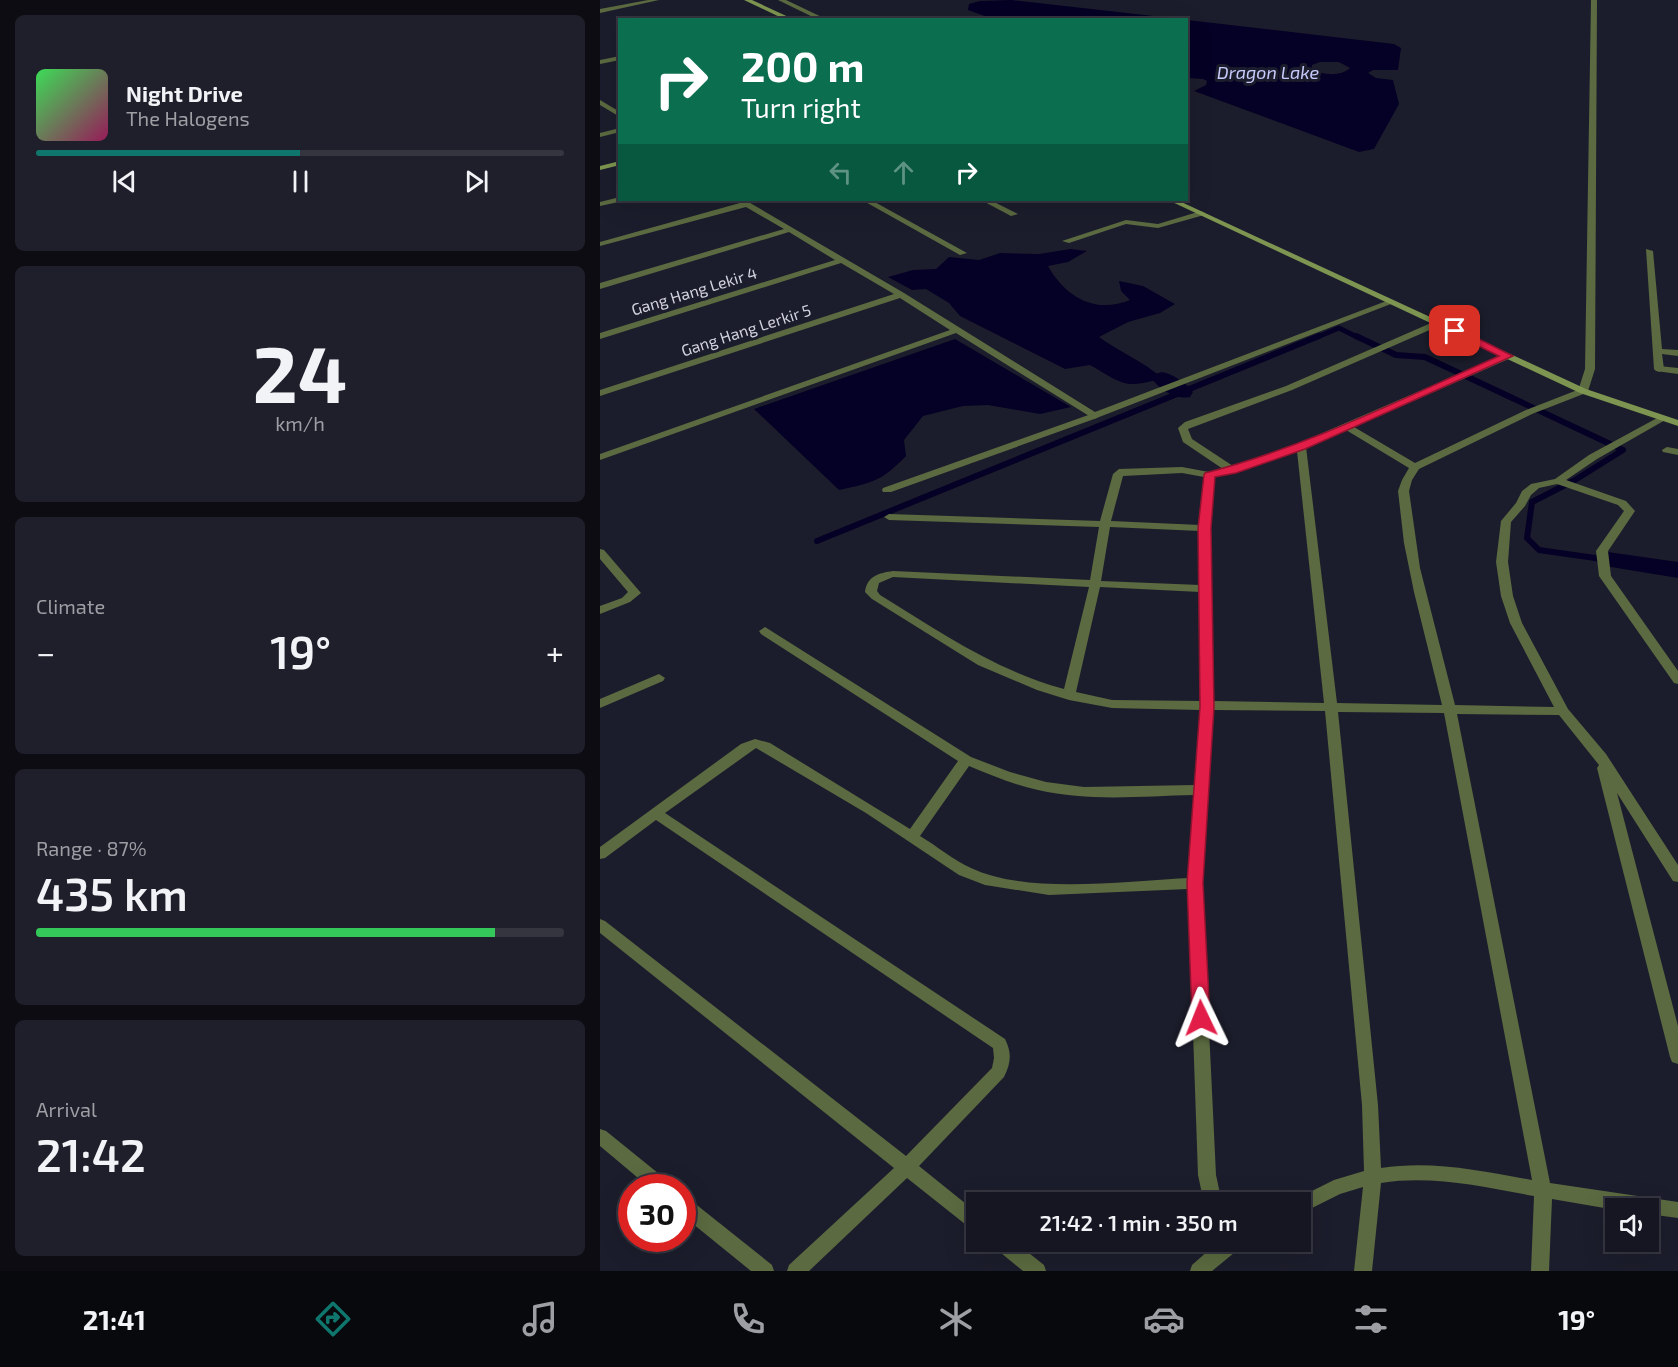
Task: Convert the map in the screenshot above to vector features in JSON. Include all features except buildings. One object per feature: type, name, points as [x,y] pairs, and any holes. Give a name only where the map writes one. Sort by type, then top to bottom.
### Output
[{"type":"main road","points":[[747,0],[788,18]]},
{"type":"main road","points":[[600,168],[618,164]]},
{"type":"main road","points":[[1174,201],[1583,391],[1662,420],[1678,423]]},
{"type":"street","points":[[600,11],[656,0]]},
{"type":"street","points":[[781,0],[821,18]]},
{"type":"street","points":[[1540,1271],[1543,1190],[1449,710],[1428,630],[1406,519],[1404,481],[1415,467],[1529,412],[1583,391],[1589,376],[1594,0]]},
{"type":"street","points":[[600,62],[618,58]]},
{"type":"street","points":[[600,102],[618,114]]},
{"type":"street","points":[[600,135],[618,130]]},
{"type":"street","points":[[600,204],[618,200]]},
{"type":"street","points":[[868,201],[963,253]]},
{"type":"street","points":[[987,201],[1014,214]]},
{"type":"street","points":[[600,244],[744,202],[901,295],[1094,417]]},
{"type":"street","points":[[1066,241],[1126,222],[1158,226],[1201,213]]},
{"type":"street","points":[[600,286],[789,230]]},
{"type":"street","points":[[1649,251],[1659,369],[1678,371]]},
{"type":"street","name":"Gang Hang Lekir 4","points":[[600,336],[842,260]]},
{"type":"street","name":"Gang Hang Lerkir 5","points":[[600,393],[901,295]]},
{"type":"street","points":[[887,490],[1094,417],[1392,302]]},
{"type":"street","points":[[1232,470],[1187,440],[1183,428],[1188,424],[1289,388],[1438,323]]},
{"type":"street","points":[[600,457],[957,330]]},
{"type":"street","points":[[1657,351],[1678,353]]},
{"type":"street","points":[[1069,696],[1095,585],[1105,524],[1118,474],[1123,471],[1182,470],[1209,475],[1232,470],[1301,446],[1508,356]]},
{"type":"street","points":[[1565,483],[1608,449],[1662,420]]},
{"type":"street","points":[[1347,426],[1415,467]]},
{"type":"street","points":[[1301,446],[1331,708],[1370,1105],[1373,1176],[1364,1271]]},
{"type":"street","points":[[1209,475],[1204,528],[1207,707],[1195,883],[1207,1175],[1211,1192]]},
{"type":"street","points":[[1678,680],[1605,576],[1602,551],[1630,511],[1622,503],[1565,483],[1535,486],[1526,493],[1521,504],[1506,520],[1502,562],[1507,596],[1516,623],[1563,711],[1601,757],[1678,877]]},
{"type":"street","points":[[889,517],[1204,528]]},
{"type":"street","points":[[600,552],[635,593],[626,600],[600,610]]},
{"type":"street","points":[[1206,589],[893,574],[878,578],[871,586],[871,592],[982,660],[1018,679],[1069,696],[1112,704],[1563,711]]},
{"type":"street","points":[[765,631],[966,760],[999,774],[1045,787],[1094,793],[1200,790]]},
{"type":"street","points":[[600,704],[659,678]]},
{"type":"street","points":[[600,854],[746,747],[755,743],[765,746],[964,871],[990,881],[1017,887],[1049,890],[1195,883]]},
{"type":"street","points":[[1601,757],[1678,1057]]},
{"type":"street","points":[[912,837],[966,760]]},
{"type":"street","points":[[655,813],[999,1044],[1003,1053],[1003,1063],[998,1072],[908,1166],[796,1271]]},
{"type":"street","points":[[600,925],[966,1214]]},
{"type":"street","points":[[600,1136],[646,1174]]},
{"type":"street","points":[[1311,1201],[1343,1185],[1373,1176],[1409,1171],[1438,1171],[1543,1190],[1678,1210]]},
{"type":"street","points":[[696,1215],[765,1271]]},
{"type":"street","points":[[1013,1252],[1037,1271]]},
{"type":"street","points":[[1199,1271],[1218,1252]]},
{"type":"water","name":"Dragon Lake","points":[[1011,0],[1171,18],[990,18],[968,10],[969,4],[980,1]]},
{"type":"water","name":"Dragon Lake","points":[[1188,20],[1394,44],[1401,48],[1398,70],[1373,70],[1368,73],[1376,78],[1393,80],[1399,104],[1374,149],[1359,152],[1194,91],[1206,85],[1207,81],[1188,78]],"holes":[[[1320,62],[1339,62],[1350,68],[1342,73],[1331,74],[1312,69],[1312,65]]]},
{"type":"water","points":[[1071,249],[1087,251],[1068,262],[1048,266],[1055,277],[1073,295],[1094,304],[1105,305],[1130,300],[1121,291],[1119,281],[1143,286],[1175,304],[1160,313],[1128,322],[1099,337],[1162,378],[1131,384],[1117,380],[1090,365],[1065,369],[960,316],[949,303],[926,289],[912,290],[888,277],[913,270],[936,269],[949,257],[979,260],[1000,253],[1039,254]]},
{"type":"water","points":[[955,339],[1071,407],[1040,414],[988,405],[963,406],[923,416],[904,440],[906,456],[898,464],[876,480],[839,490],[754,409]]},
{"type":"waterway","points":[[1315,338],[1339,328],[1359,338]]},
{"type":"waterway","points":[[817,541],[1319,336]]},
{"type":"waterway","points":[[1356,336],[1396,355],[1425,357],[1623,450],[1575,480],[1532,502],[1527,538],[1539,550],[1595,558]]},
{"type":"waterway","points":[[1162,378],[1182,392]]},
{"type":"waterway","points":[[1608,560],[1678,570]]},
{"type":"route","points":[[1201,1018],[1195,883],[1207,707],[1204,528],[1209,475],[1232,470],[1301,446],[1508,356],[1455,331]]}]
